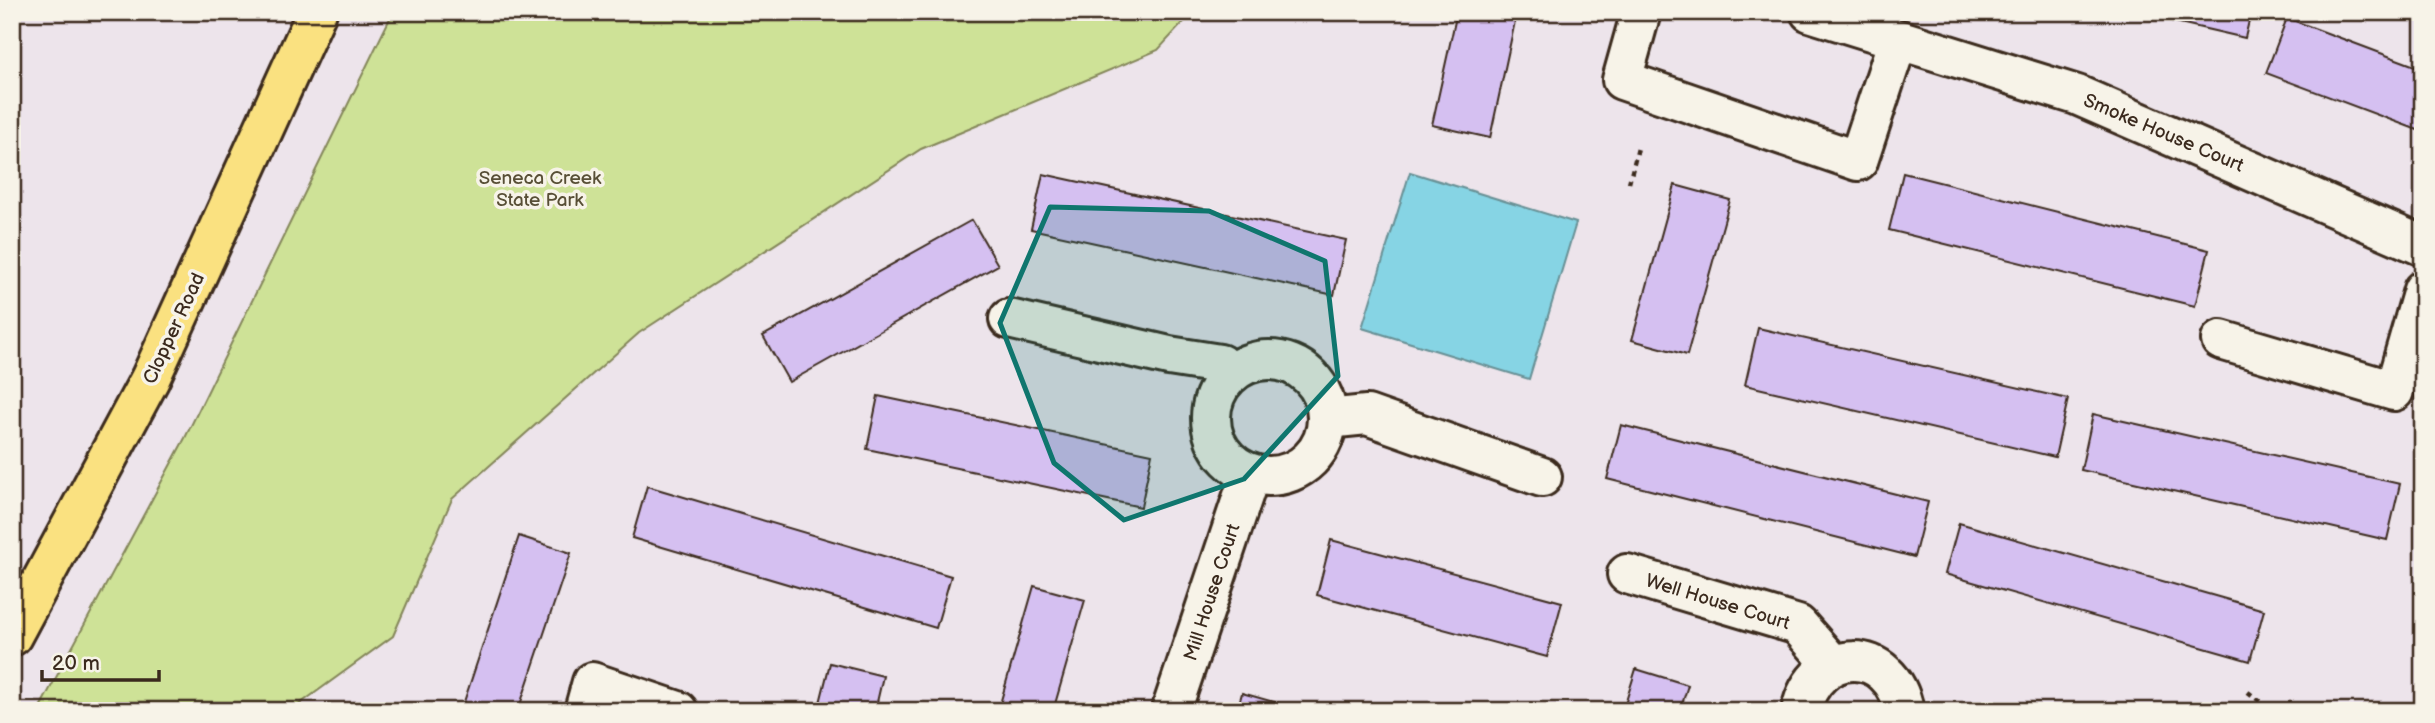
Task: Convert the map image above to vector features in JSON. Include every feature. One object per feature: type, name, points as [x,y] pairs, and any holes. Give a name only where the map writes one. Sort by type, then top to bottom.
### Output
[{"type":"main road","name":"Clopper Road","points":[[12,636],[150,379],[317,12]]},
{"type":"street","points":[[1641,12],[1622,80],[1858,161],[1898,40]]},
{"type":"street","name":"Smoke House Court","points":[[1810,12],[2077,94],[2423,246]]},
{"type":"street","points":[[2221,341],[2394,391],[2423,290]]},
{"type":"street","points":[[1009,319],[1220,365],[1228,376]]},
{"type":"street","points":[[1270,359],[1292,364],[1310,377],[1323,396],[1327,419],[1322,442],[1309,460],[1290,473],[1268,477],[1246,472],[1227,459],[1214,439],[1210,417],[1215,395],[1228,376],[1247,364],[1270,359]]},
{"type":"street","points":[[1327,419],[1367,415],[1542,477]]},
{"type":"street","name":"Mill House Court","points":[[1171,711],[1245,490],[1246,472]]},
{"type":"street","name":"Well House Court","points":[[1627,574],[1798,625],[1833,665]]},
{"type":"street","points":[[1801,711],[1805,694],[1815,676],[1833,665],[1853,661],[1872,665],[1890,676],[1901,693],[1905,711]]},
{"type":"street","points":[[584,711],[592,682],[678,711]]},
{"type":"path","points":[[1629,183],[1638,148]]},
{"type":"path","points":[[2248,692],[2271,711]]},
{"type":"highlighted area","points":[[1050,207],[1209,211],[1325,261],[1338,376],[1244,479],[1124,520],[1054,463],[1000,323]]},
{"type":"green space","name":"Seneca Creek State Park","points":[[393,12],[1193,12],[1158,50],[921,149],[639,333],[452,499],[393,636],[290,711],[38,711],[185,438]]},
{"type":"water","points":[[1410,172],[1576,223],[1529,379],[1362,328]]},
{"type":"building","points":[[1457,12],[1517,12],[1490,138],[1432,125]]},
{"type":"building","points":[[2132,12],[2251,12],[2245,38]]},
{"type":"building","points":[[2287,18],[2423,69],[2423,132],[2266,73]]},
{"type":"building","points":[[1903,173],[2209,250],[2195,306],[1889,230]]},
{"type":"building","points":[[1043,174],[1346,240],[1334,295],[1031,229]]},
{"type":"building","points":[[1675,185],[1730,200],[1687,355],[1632,340]]},
{"type":"building","points":[[972,220],[998,265],[789,382],[763,336]]},
{"type":"building","points":[[1758,328],[2068,399],[2055,457],[1745,385]]},
{"type":"building","points":[[878,396],[1152,454],[1141,507],[867,449]]},
{"type":"building","points":[[2093,414],[2400,484],[2387,540],[2081,470]]},
{"type":"building","points":[[1621,425],[1928,502],[1914,557],[1607,479]]},
{"type":"building","points":[[647,486],[951,576],[936,628],[632,538]]},
{"type":"building","points":[[1959,523],[2264,610],[2250,661],[1945,574]]},
{"type":"building","points":[[519,536],[571,553],[518,711],[461,711]]},
{"type":"building","points":[[1331,540],[1562,602],[1547,657],[1317,595]]},
{"type":"building","points":[[1034,586],[1085,600],[1053,711],[998,711]]},
{"type":"building","points":[[830,663],[883,676],[875,711],[818,711]]},
{"type":"building","points":[[1636,669],[1688,685],[1680,711],[1623,711]]},
{"type":"building","points":[[1242,693],[1306,711],[1237,711]]}]
